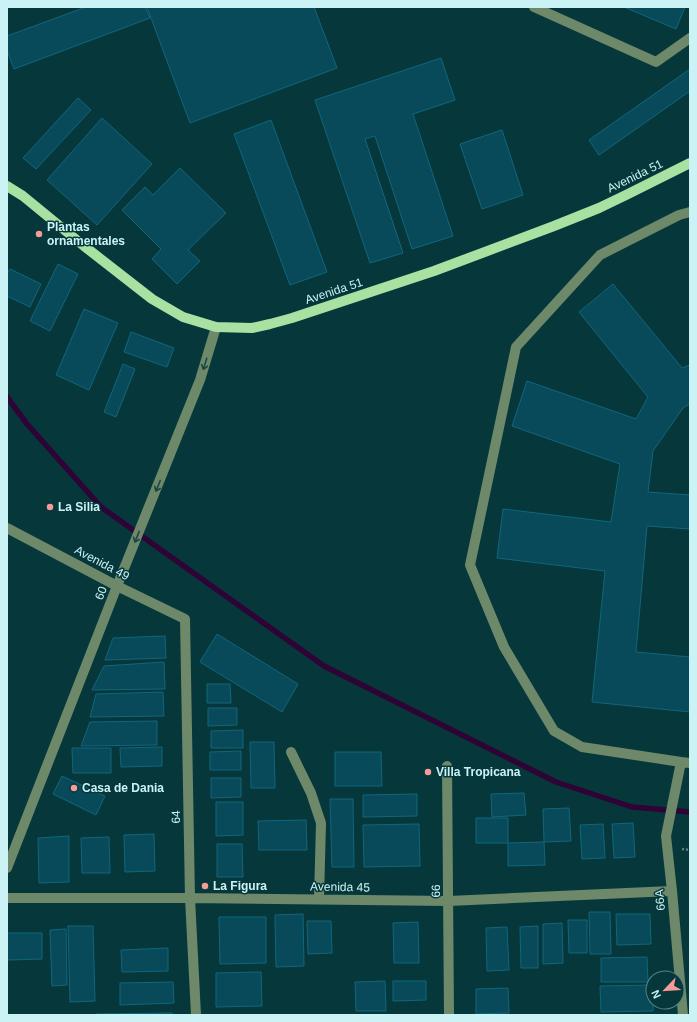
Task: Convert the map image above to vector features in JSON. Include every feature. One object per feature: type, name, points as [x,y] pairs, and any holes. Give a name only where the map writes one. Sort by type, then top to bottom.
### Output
[{"type":"main road","name":"Avenida 51","points":[[7,186],[34,205],[152,299],[183,317],[216,327],[252,328],[300,316],[434,272],[598,208],[626,196],[690,163]]},
{"type":"street","points":[[534,7],[656,62],[690,38]]},
{"type":"street","points":[[685,763],[582,747],[554,731],[504,648],[470,565],[516,347],[600,255],[679,215],[690,212]]},
{"type":"street","name":"60","points":[[7,868],[117,586],[200,380],[216,327]]},
{"type":"street","name":"Avenida 49","points":[[7,528],[117,586],[185,619]]},
{"type":"street","name":"64","points":[[185,619],[190,898],[196,1015]]},
{"type":"street","points":[[290,752],[311,793],[321,822],[319,899]]},
{"type":"street","name":"66A","points":[[683,1015],[666,836],[677,783],[685,763]]},
{"type":"street","name":"66","points":[[447,766],[450,1015]]},
{"type":"street","name":"Avenida 45","points":[[7,898],[190,898],[449,901],[672,891]]},
{"type":"building","points":[[86,7],[145,7],[150,18],[14,69],[7,50],[7,36]]},
{"type":"building","points":[[147,7],[314,7],[337,68],[190,123]]},
{"type":"building","points":[[624,7],[685,7],[676,29]]},
{"type":"building","points":[[441,58],[455,100],[413,114],[453,236],[412,249],[375,136],[365,139],[403,253],[370,263],[315,100]]},
{"type":"building","points":[[690,69],[690,91],[599,155],[589,140]]},
{"type":"building","points":[[78,98],[91,110],[36,169],[23,158]]},
{"type":"building","points":[[102,118],[152,164],[97,225],[47,180]]},
{"type":"building","points":[[271,120],[327,272],[290,285],[234,134]]},
{"type":"building","points":[[502,130],[523,195],[482,209],[460,144]]},
{"type":"building","points":[[180,168],[226,213],[188,250],[200,261],[177,284],[152,259],[161,249],[122,210],[145,187],[153,195]]},
{"type":"building","points":[[58,264],[78,274],[50,331],[30,321]]},
{"type":"building","points":[[10,269],[41,284],[30,307],[7,296],[7,274]]},
{"type":"building","points":[[613,284],[682,368],[690,365],[690,404],[683,408],[653,451],[648,492],[690,495],[690,529],[647,526],[636,652],[690,657],[690,712],[592,702],[605,571],[497,558],[503,509],[611,522],[620,464],[512,426],[527,381],[636,419],[648,397],[579,312]]},
{"type":"building","points":[[84,309],[118,323],[89,390],[56,375]]},
{"type":"building","points":[[131,332],[174,348],[167,367],[124,352]]},
{"type":"building","points":[[123,364],[135,369],[116,417],[104,412]]},
{"type":"building","points":[[217,634],[298,684],[282,712],[200,662]]},
{"type":"building","points":[[165,636],[166,658],[105,660],[113,638]]},
{"type":"building","points":[[164,662],[165,689],[92,690],[104,666]]},
{"type":"building","points":[[207,684],[230,684],[231,703],[207,703]]},
{"type":"building","points":[[163,692],[164,716],[90,717],[96,694]]},
{"type":"building","points":[[208,708],[237,708],[237,725],[208,726]]},
{"type":"building","points":[[157,721],[157,745],[81,746],[90,722]]},
{"type":"building","points":[[243,730],[243,748],[211,748],[211,731]]},
{"type":"building","points":[[250,742],[274,742],[275,788],[251,788]]},
{"type":"building","points":[[162,747],[162,766],[121,767],[120,748]]},
{"type":"building","points":[[72,748],[111,748],[111,773],[73,773]]},
{"type":"building","points":[[241,751],[241,770],[210,770],[210,752]]},
{"type":"building","points":[[335,752],[381,752],[382,786],[335,786]]},
{"type":"building","points":[[62,776],[105,796],[96,815],[53,794]]},
{"type":"building","points":[[211,778],[241,778],[241,797],[211,798]]},
{"type":"building","points":[[524,793],[526,815],[492,817],[491,794]]},
{"type":"building","points":[[417,794],[417,816],[363,817],[363,795]]},
{"type":"building","points":[[330,799],[353,799],[354,867],[332,867]]},
{"type":"building","points":[[216,802],[243,802],[243,835],[216,836]]},
{"type":"building","points":[[569,808],[571,841],[544,842],[543,809]]},
{"type":"building","points":[[476,818],[508,818],[508,843],[476,843]]},
{"type":"building","points":[[306,820],[307,850],[259,850],[258,821]]},
{"type":"building","points":[[633,823],[635,857],[614,858],[612,824]]},
{"type":"building","points":[[419,824],[420,866],[364,867],[363,825]]},
{"type":"building","points":[[603,824],[605,858],[582,859],[580,825]]},
{"type":"building","points":[[154,834],[155,871],[125,872],[124,835]]},
{"type":"building","points":[[69,836],[69,882],[39,883],[38,838]]},
{"type":"building","points":[[109,837],[110,873],[82,873],[81,838]]},
{"type":"building","points":[[544,842],[545,865],[508,866],[508,843]]},
{"type":"building","points":[[217,844],[242,844],[243,877],[217,877]]},
{"type":"building","points":[[589,912],[610,912],[611,954],[590,954]]},
{"type":"building","points":[[303,914],[304,966],[276,967],[275,915]]},
{"type":"building","points":[[616,914],[650,914],[651,944],[617,945]]},
{"type":"building","points":[[219,917],[266,917],[266,963],[220,964]]},
{"type":"building","points":[[568,920],[587,920],[587,953],[569,953]]},
{"type":"building","points":[[307,921],[331,921],[332,953],[308,954]]},
{"type":"building","points":[[418,922],[419,963],[394,963],[393,923]]},
{"type":"building","points":[[562,923],[563,963],[543,964],[543,924]]},
{"type":"building","points":[[68,926],[93,926],[95,1001],[70,1002]]},
{"type":"building","points":[[538,926],[538,968],[521,968],[520,927]]},
{"type":"building","points":[[507,927],[509,970],[487,971],[486,928]]},
{"type":"building","points":[[66,929],[67,985],[52,986],[50,930]]},
{"type":"building","points":[[7,933],[42,933],[42,959],[7,960]]},
{"type":"building","points":[[168,948],[168,971],[122,972],[121,950]]},
{"type":"building","points":[[647,957],[648,970],[645,970],[645,982],[601,982],[601,958]]},
{"type":"building","points":[[261,972],[262,1006],[216,1007],[216,973]]},
{"type":"building","points":[[385,981],[386,1011],[356,1011],[355,982]]},
{"type":"building","points":[[393,981],[426,981],[426,1000],[393,1001]]},
{"type":"building","points":[[173,982],[174,1003],[120,1005],[120,983]]},
{"type":"building","points":[[645,985],[645,1010],[653,1011],[601,1012],[600,986]]},
{"type":"building","points":[[508,988],[509,1013],[476,1014],[476,989]]},
{"type":"building","points":[[172,1013],[172,1015],[96,1015],[96,1014]]},
{"type":"waterway","points":[[7,397],[27,424],[101,507],[324,666],[556,782],[632,807],[690,812]]},
{"type":"place","name":"Plantas ornamentales","points":[[39,234]]},
{"type":"place","name":"La Silia","points":[[50,507]]},
{"type":"place","name":"Villa Tropicana","points":[[428,772]]},
{"type":"place","name":"Casa de Dania","points":[[74,788]]},
{"type":"place","name":"La Figura","points":[[205,886]]}]
